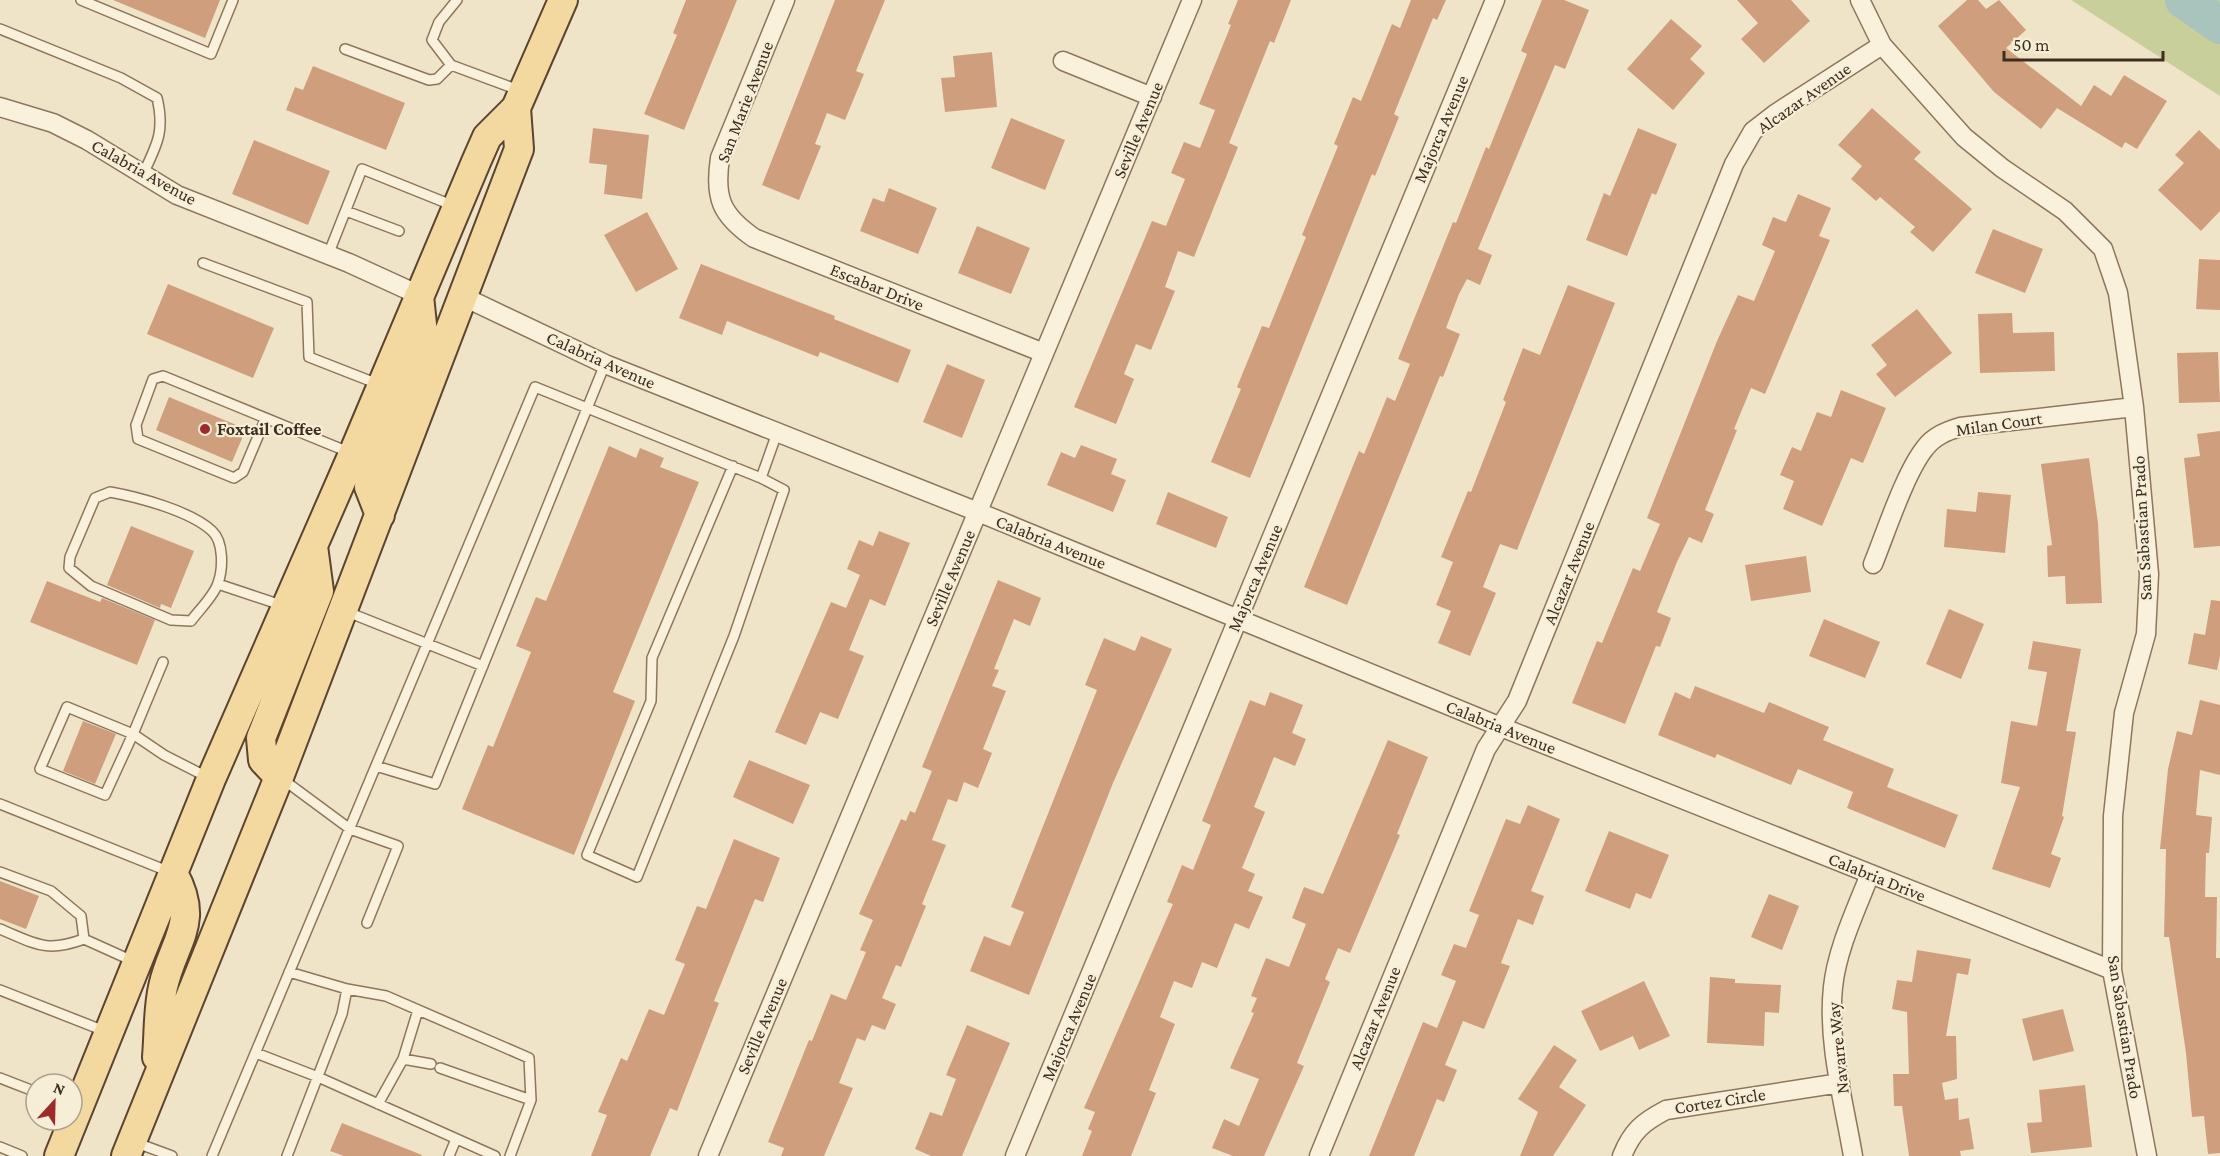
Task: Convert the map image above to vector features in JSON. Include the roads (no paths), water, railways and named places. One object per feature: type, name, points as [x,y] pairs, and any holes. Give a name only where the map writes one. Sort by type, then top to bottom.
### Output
[{"type":"main road","points":[[84,1088],[212,779],[487,137],[520,100],[563,0]]},
{"type":"main road","points":[[129,1149],[279,777],[519,150],[520,100]]},
{"type":"main road","points":[[464,297],[456,268],[456,244],[475,196],[476,162]]},
{"type":"main road","points":[[380,515],[369,487],[424,344],[419,295]]},
{"type":"main road","points":[[279,777],[262,760],[261,738],[319,591],[313,546]]},
{"type":"main road","points":[[154,1086],[163,987],[181,938],[186,910],[184,893],[173,873]]},
{"type":"main road","points":[[59,1156],[67,1132]]},
{"type":"street","name":"San Marie Avenue","points":[[722,206],[717,180],[720,158],[785,0]]},
{"type":"street","name":"Seville Avenue","points":[[708,1156],[1192,0]]},
{"type":"street","name":"Majorca Avenue","points":[[1015,1156],[1495,0]]},
{"type":"street","name":"San Sabastian Prado","points":[[1860,0],[1882,45],[1964,137],[2002,168],[2065,211],[2103,249],[2118,293],[2134,407],[2149,574],[2146,634],[2124,713],[2113,816],[2112,970],[2146,1156]]},
{"type":"street","name":"Alcazar Avenue","points":[[1319,1156],[1486,749],[1517,701],[1734,164],[1753,131],[1775,114],[1882,45]]},
{"type":"street","points":[[1063,61],[1152,97]]},
{"type":"street","name":"Calabria Avenue","points":[[0,107],[53,123],[177,195],[328,255],[419,295]]},
{"type":"street","name":"Escabar Drive","points":[[722,206],[732,223],[753,238],[1044,353]]},
{"type":"street","name":"Calabria Avenue","points":[[464,297],[605,364],[978,512],[1641,783]]},
{"type":"street","name":"Milan Court","points":[[1873,564],[1914,465],[1925,447],[1942,433],[1960,427],[2134,407]]},
{"type":"street","name":"Calabria Drive","points":[[1641,783],[2112,970]]},
{"type":"street","name":"Navarre Way","points":[[1853,1156],[1833,1027],[1833,987],[1842,948],[1870,874]]},
{"type":"street","name":"Cortez Circle","points":[[1622,1156],[1628,1143],[1644,1122],[1666,1110],[1840,1083]]},
{"type":"lane","points":[[81,0],[211,54],[233,0]]},
{"type":"lane","points":[[457,0],[439,22],[432,40],[451,65],[520,100]]},
{"type":"lane","points":[[0,29],[121,78],[157,98],[160,113],[160,139],[143,174]]},
{"type":"lane","points":[[345,49],[429,80],[437,79],[451,65]]},
{"type":"lane","points":[[328,255],[362,169],[457,206]]},
{"type":"lane","points":[[346,211],[399,231]]},
{"type":"lane","points":[[202,263],[307,302],[309,357],[380,385]]},
{"type":"lane","points":[[376,766],[435,784],[605,364]]},
{"type":"lane","points":[[265,420],[243,472],[234,478],[138,439],[136,425],[153,379],[162,376],[353,454]]},
{"type":"lane","points":[[212,1156],[536,387],[733,466],[784,490],[734,636],[637,877],[587,855],[651,701],[652,658],[733,466]]},
{"type":"lane","points":[[761,478],[777,433]]},
{"type":"lane","points":[[110,492],[133,496],[190,518],[214,532],[222,554],[218,584],[191,621],[171,620],[91,586],[69,568],[70,557],[95,498],[110,492]]},
{"type":"lane","points":[[218,584],[287,606]]},
{"type":"lane","points":[[342,610],[483,666]]},
{"type":"lane","points":[[163,662],[133,734],[105,795],[40,769],[67,707],[133,734],[164,755],[212,779]]},
{"type":"lane","points":[[279,777],[350,829],[398,846],[367,923]]},
{"type":"lane","points":[[0,804],[173,873]]},
{"type":"lane","points":[[0,872],[51,891],[67,903],[81,916],[84,939]]},
{"type":"lane","points":[[0,929],[42,946],[61,947],[84,939],[137,963]]},
{"type":"lane","points":[[289,972],[347,989],[386,996],[529,1058],[531,1100],[510,1156]]},
{"type":"lane","points":[[287,1156],[342,1014],[347,989]]},
{"type":"lane","points":[[0,990],[109,1032]]},
{"type":"lane","points":[[378,1104],[403,1059],[418,1010]]},
{"type":"lane","points":[[256,1053],[318,1077],[495,1156]]},
{"type":"lane","points":[[403,1059],[436,1066],[531,1100]]},
{"type":"lane","points":[[0,1078],[24,1087]]},
{"type":"lane","points":[[449,1156],[456,1138]]},
{"type":"lane","points":[[0,1147],[22,1156]]},
{"type":"lane","points":[[129,1149],[172,1156]]},
{"type":"waterway","points":[[2184,0],[2220,25]]},
{"type":"place","name":"Foxtail Coffee","points":[[205,429]]}]
